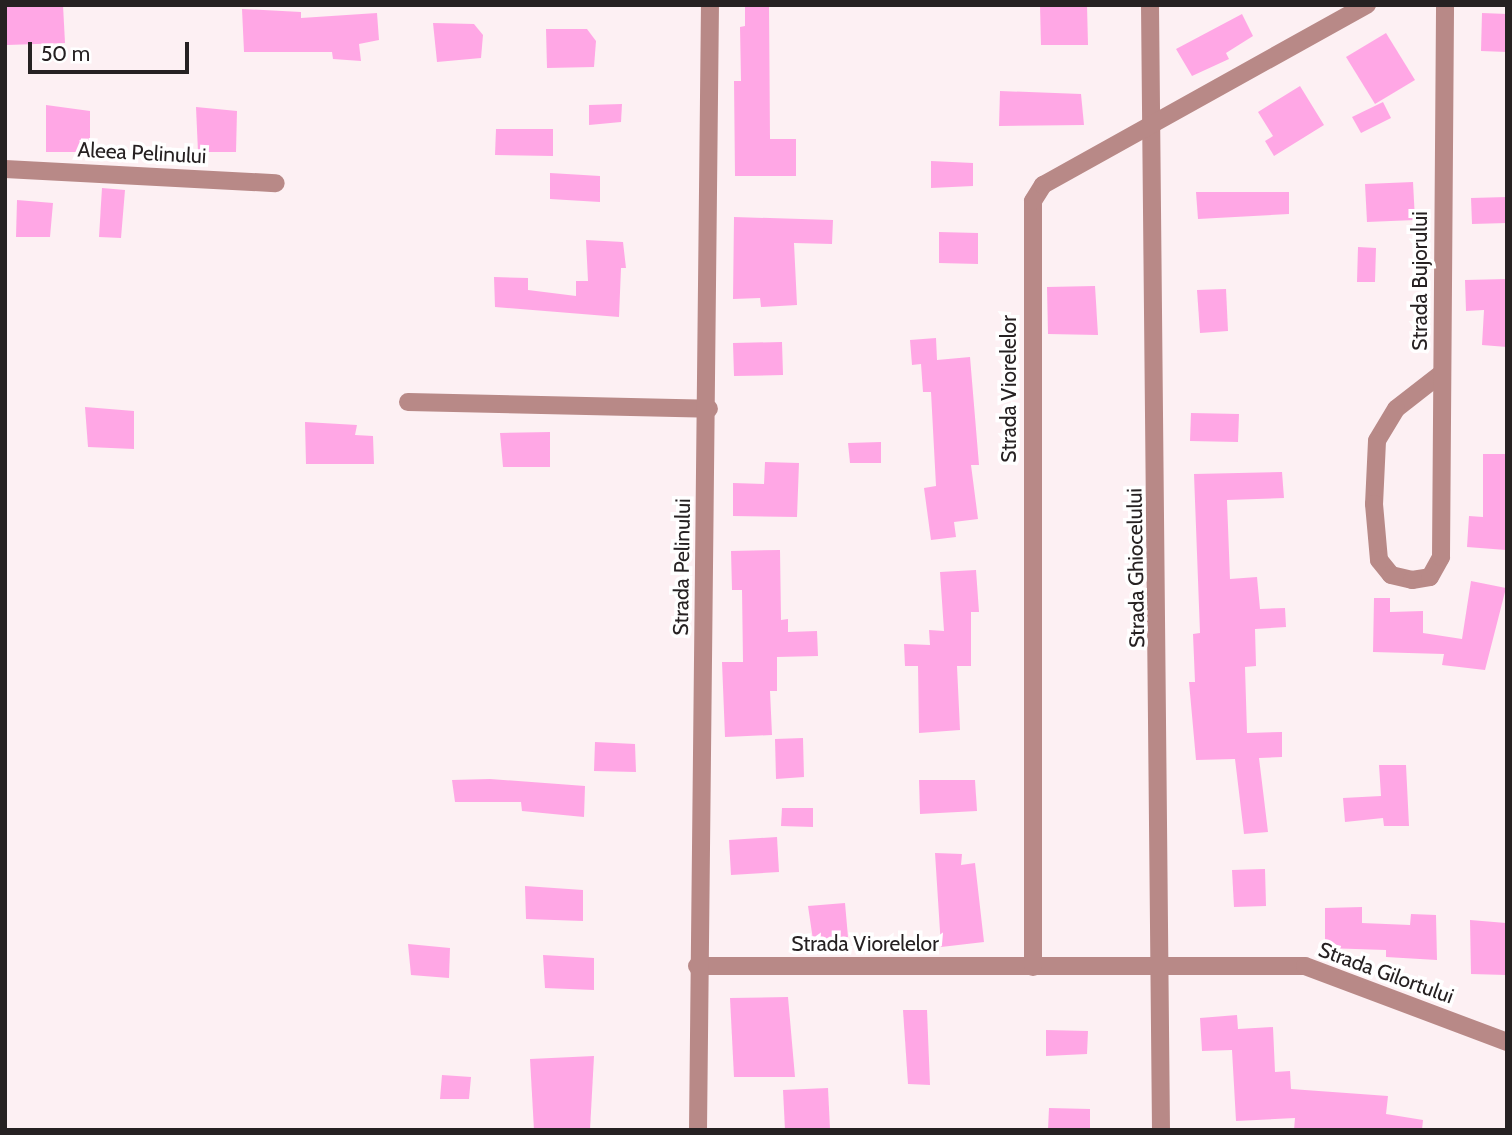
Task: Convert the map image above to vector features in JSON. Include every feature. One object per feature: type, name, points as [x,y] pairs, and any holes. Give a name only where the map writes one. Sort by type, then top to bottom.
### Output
[{"type":"street","name":"Strada Pelinului","points":[[698,1130],[697,967],[709,409],[710,5]]},
{"type":"street","name":"Strada Ghiocelului","points":[[1150,5],[1154,123],[1161,1130]]},
{"type":"street","name":"Strada Viorelelor","points":[[1033,967],[1033,201],[1043,185],[1367,5]]},
{"type":"street","name":"Strada Bujorului","points":[[1442,373],[1396,409],[1377,441],[1374,504],[1379,560],[1391,575],[1412,580],[1430,577],[1441,556],[1445,5]]},
{"type":"street","name":"Aleea Pelinului","points":[[5,169],[276,183]]},
{"type":"street","points":[[408,402],[709,409]]},
{"type":"street","name":"Strada Gilortului","points":[[1161,969],[1305,966],[1507,1042]]},
{"type":"street","name":"Strada Viorelelor","points":[[697,967],[1161,969]]},
{"type":"building","points":[[6,5],[63,5],[65,43],[7,45]]},
{"type":"building","points":[[745,5],[769,5],[770,139],[796,139],[796,176],[735,176],[734,81],[741,81],[740,27],[745,26]]},
{"type":"building","points":[[1087,5],[1088,45],[1041,45],[1040,6]]},
{"type":"building","points":[[242,9],[301,12],[301,18],[377,13],[379,40],[359,44],[361,61],[333,59],[332,52],[244,52]]},
{"type":"building","points":[[1482,13],[1507,14],[1507,52],[1481,51]]},
{"type":"building","points":[[1242,14],[1253,36],[1226,53],[1229,59],[1192,76],[1176,49]]},
{"type":"building","points":[[433,23],[474,24],[483,35],[481,58],[437,62]]},
{"type":"building","points":[[546,29],[587,29],[596,41],[594,67],[547,68]]},
{"type":"building","points":[[1386,33],[1415,80],[1375,104],[1346,57]]},
{"type":"building","points":[[1300,86],[1324,125],[1274,156],[1265,141],[1273,136],[1258,112]]},
{"type":"building","points":[[1000,91],[1081,94],[1084,125],[999,126]]},
{"type":"building","points":[[1383,102],[1391,118],[1361,133],[1352,117]]},
{"type":"building","points":[[622,104],[621,122],[589,125],[589,105]]},
{"type":"building","points":[[46,105],[90,111],[90,152],[46,152]]},
{"type":"building","points":[[196,107],[237,111],[236,152],[198,152]]},
{"type":"building","points":[[496,129],[553,129],[553,156],[495,155]]},
{"type":"building","points":[[931,161],[973,163],[973,186],[931,188]]},
{"type":"building","points":[[550,173],[600,176],[600,202],[550,199]]},
{"type":"building","points":[[1413,182],[1415,220],[1367,222],[1365,184]]},
{"type":"building","points":[[102,188],[125,190],[121,238],[99,237]]},
{"type":"building","points":[[1196,192],[1289,192],[1289,214],[1198,219]]},
{"type":"building","points":[[1507,197],[1507,223],[1472,224],[1471,198]]},
{"type":"building","points":[[17,200],[53,203],[50,237],[16,237]]},
{"type":"building","points":[[734,217],[833,220],[832,244],[794,243],[797,305],[761,307],[760,298],[733,299]]},
{"type":"building","points":[[939,232],[978,233],[978,264],[939,263]]},
{"type":"building","points":[[586,240],[623,242],[626,268],[621,268],[619,317],[495,307],[494,277],[528,278],[528,290],[576,296],[576,281],[588,281]]},
{"type":"building","points":[[1358,247],[1376,248],[1375,282],[1357,282]]},
{"type":"building","points":[[1507,279],[1507,347],[1482,345],[1484,310],[1466,311],[1465,280]]},
{"type":"building","points":[[1095,286],[1098,335],[1048,334],[1047,287]]},
{"type":"building","points":[[1226,289],[1228,331],[1200,333],[1197,290]]},
{"type":"building","points":[[936,338],[937,360],[970,357],[979,465],[971,465],[978,519],[954,522],[956,537],[931,540],[924,488],[936,486],[931,392],[923,392],[921,364],[912,365],[910,340]]},
{"type":"building","points":[[782,342],[783,375],[734,376],[733,343]]},
{"type":"building","points":[[85,407],[134,411],[134,449],[88,447]]},
{"type":"building","points":[[1191,413],[1239,414],[1238,442],[1190,441]]},
{"type":"building","points":[[305,422],[357,425],[355,435],[373,436],[374,464],[306,464]]},
{"type":"building","points":[[550,432],[550,467],[503,467],[500,433]]},
{"type":"building","points":[[881,442],[881,463],[850,463],[848,443]]},
{"type":"building","points":[[1483,454],[1507,454],[1506,550],[1467,547],[1469,516],[1483,517]]},
{"type":"building","points":[[765,462],[799,463],[797,517],[733,516],[733,483],[764,484]]},
{"type":"building","points":[[1282,472],[1284,498],[1227,500],[1230,579],[1257,577],[1260,609],[1285,608],[1286,627],[1255,629],[1256,666],[1245,667],[1247,733],[1282,732],[1282,757],[1259,758],[1268,832],[1244,834],[1235,759],[1196,760],[1189,682],[1195,682],[1193,634],[1200,633],[1194,474]]},
{"type":"building","points":[[780,550],[781,620],[788,619],[788,632],[817,631],[818,656],[777,657],[777,691],[770,691],[772,735],[725,737],[722,662],[743,662],[742,590],[732,590],[731,551]]},
{"type":"building","points":[[976,570],[979,612],[971,612],[971,666],[957,666],[960,730],[919,733],[918,666],[905,666],[904,644],[930,645],[929,630],[944,631],[940,572]]},
{"type":"building","points":[[1471,581],[1506,588],[1485,670],[1442,665],[1444,654],[1373,652],[1374,598],[1390,598],[1390,612],[1423,611],[1423,633],[1462,639]]},
{"type":"building","points":[[803,738],[804,777],[776,779],[775,739]]},
{"type":"building","points":[[595,742],[635,744],[636,772],[594,771]]},
{"type":"building","points":[[1379,765],[1406,765],[1409,826],[1384,826],[1383,818],[1345,822],[1343,798],[1381,796]]},
{"type":"building","points":[[490,779],[585,786],[584,817],[522,811],[521,802],[455,802],[452,780]]},
{"type":"building","points":[[919,780],[975,780],[977,811],[920,814]]},
{"type":"building","points":[[782,808],[813,808],[813,827],[781,826]]},
{"type":"building","points":[[777,837],[779,872],[731,875],[729,840]]},
{"type":"building","points":[[935,853],[962,854],[961,865],[975,863],[984,942],[941,947]]},
{"type":"building","points":[[1265,869],[1266,906],[1234,907],[1232,870]]},
{"type":"building","points":[[525,886],[583,890],[583,921],[526,919]]},
{"type":"building","points":[[845,903],[848,937],[813,940],[808,906]]},
{"type":"building","points":[[1362,907],[1362,923],[1410,925],[1411,914],[1436,915],[1437,960],[1386,957],[1386,950],[1325,948],[1325,908]]},
{"type":"building","points":[[1470,920],[1506,923],[1506,975],[1471,974]]},
{"type":"building","points":[[408,944],[450,948],[449,978],[411,975]]},
{"type":"building","points":[[543,955],[594,958],[594,990],[545,988]]},
{"type":"building","points":[[788,997],[795,1077],[734,1077],[730,998]]},
{"type":"building","points":[[903,1010],[927,1010],[930,1085],[908,1084]]},
{"type":"building","points":[[1237,1015],[1238,1029],[1273,1027],[1275,1072],[1290,1071],[1291,1089],[1388,1096],[1386,1114],[1423,1120],[1422,1130],[1294,1130],[1295,1118],[1236,1121],[1232,1050],[1202,1051],[1200,1018]]},
{"type":"building","points":[[1046,1030],[1088,1031],[1087,1054],[1046,1056]]},
{"type":"building","points":[[594,1056],[590,1130],[534,1130],[530,1059]]},
{"type":"building","points":[[442,1075],[471,1077],[469,1099],[440,1099]]},
{"type":"building","points":[[828,1088],[830,1129],[785,1130],[783,1090]]},
{"type":"building","points":[[1049,1108],[1090,1109],[1090,1130],[1048,1130]]}]
